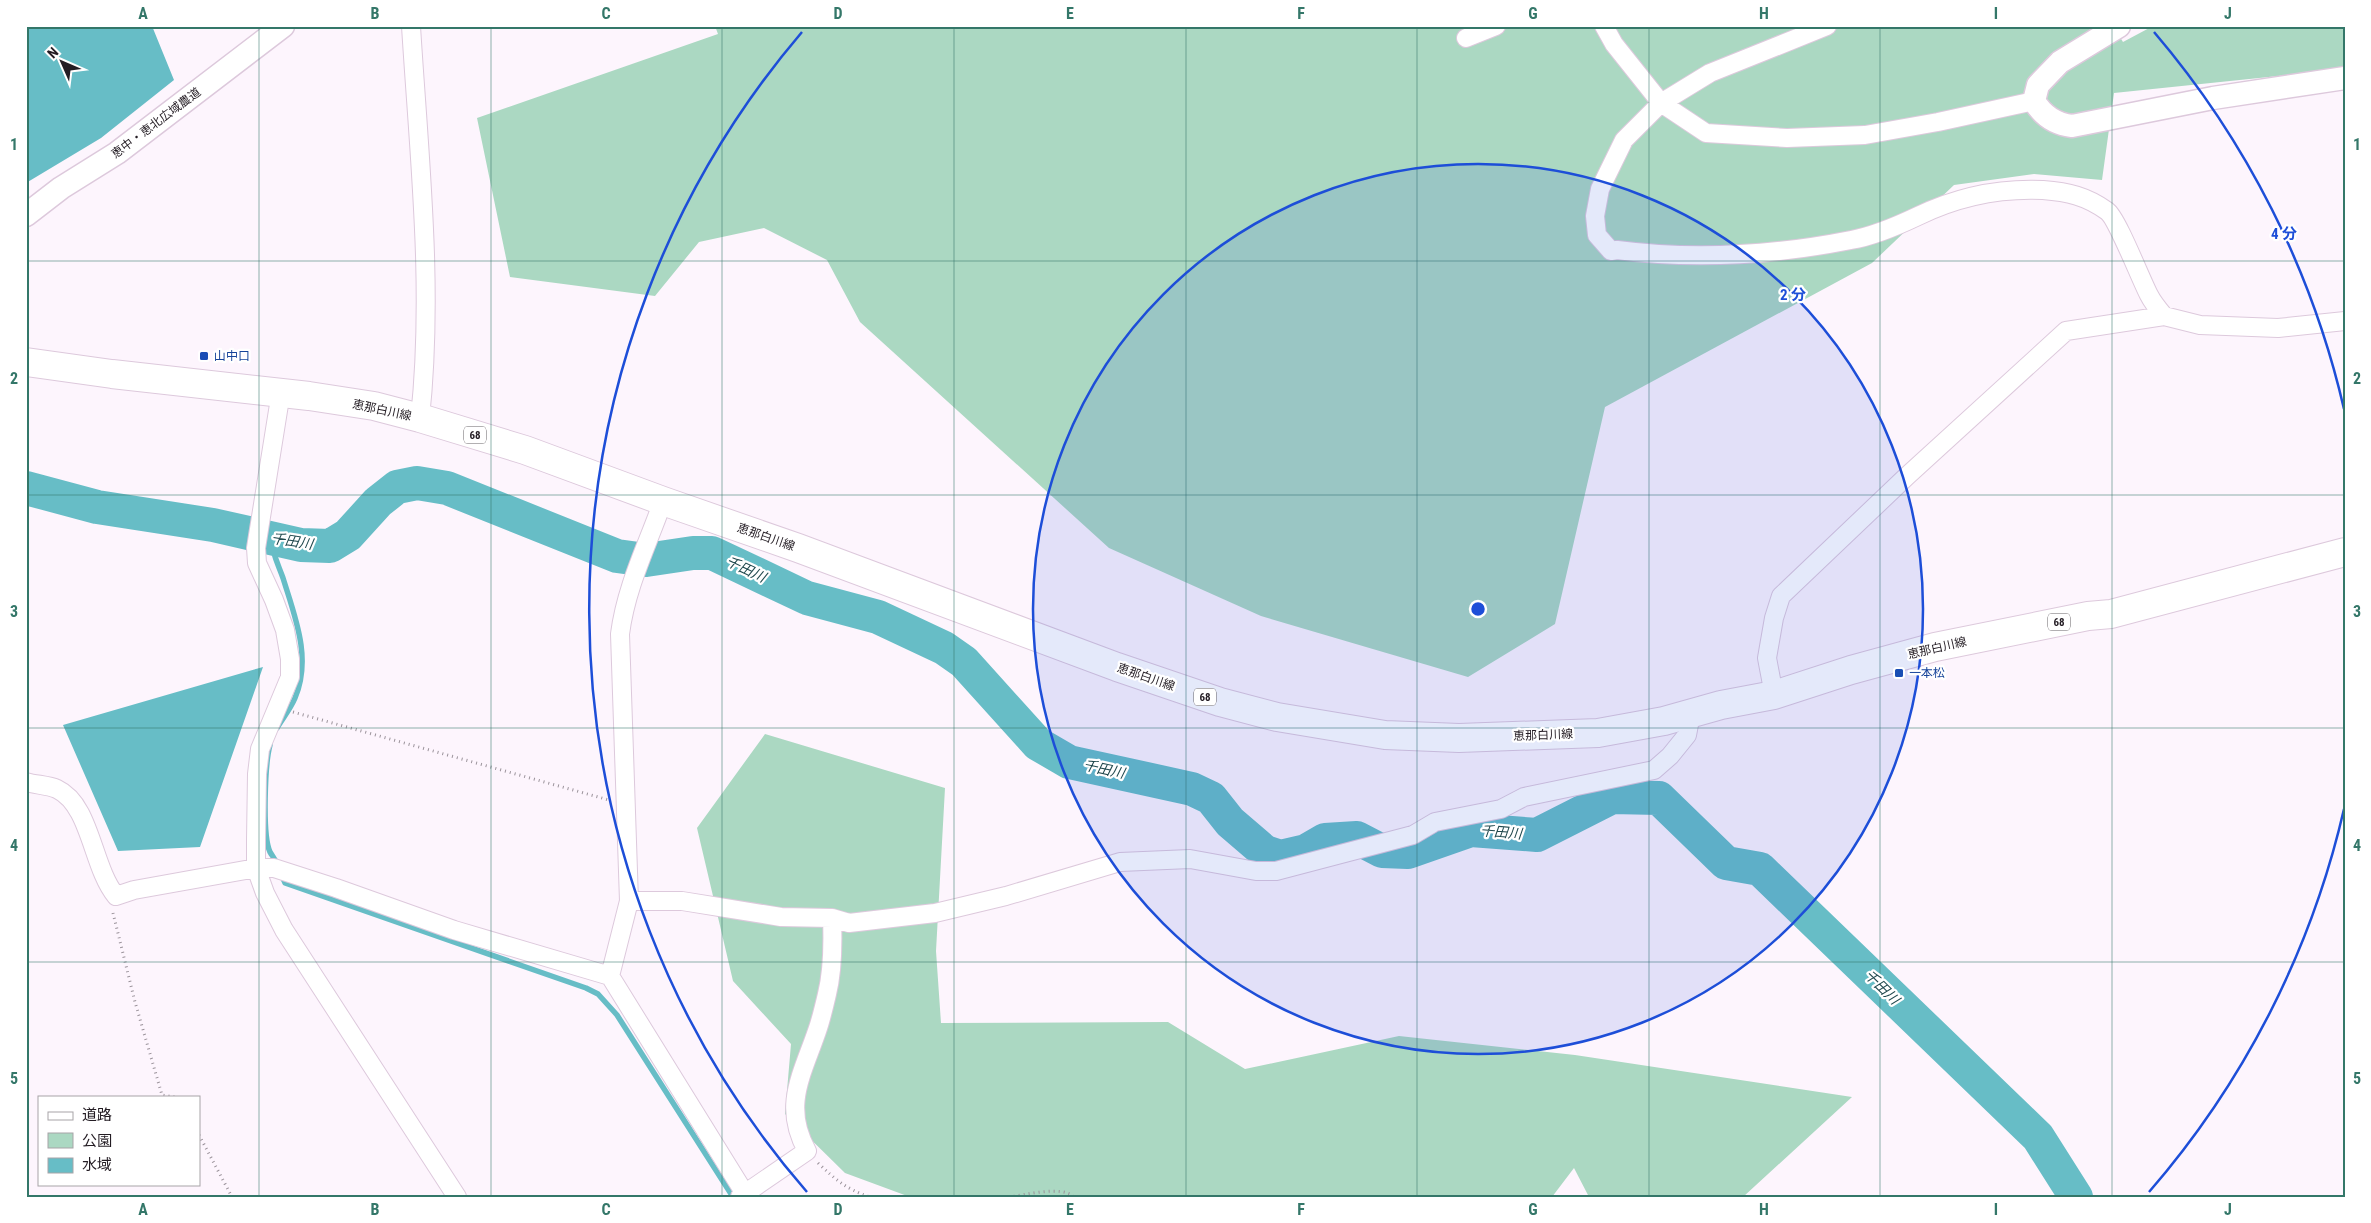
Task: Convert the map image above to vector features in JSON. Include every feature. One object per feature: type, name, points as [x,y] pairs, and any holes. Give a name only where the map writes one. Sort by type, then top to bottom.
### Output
[{"type":"main road","name":"恵那白川線","points":[[26,362],[112,374],[281,392],[374,406],[420,418],[525,450],[798,548],[1117,667],[1220,702],[1277,717],[1385,735],[1459,738],[1598,732],[1664,721],[1774,695],[1851,670],[1935,647],[2088,616],[2110,614],[2345,552]]},
{"type":"street","name":"恵中・恵北広域農道","points":[[26,215],[61,188],[117,153],[282,26]]},
{"type":"street","points":[[411,26],[425,249],[425,374],[420,418]]},
{"type":"street","points":[[1466,38],[1496,26]]},
{"type":"street","points":[[1604,26],[1614,44],[1661,103],[1706,133],[1787,138],[1865,135],[1938,122],[2034,101]]},
{"type":"street","points":[[1827,26],[1710,73],[1661,103],[1624,140],[1600,189],[1595,216],[1597,235],[1611,251],[1617,250],[1656,255],[1764,253],[1852,240],[1906,223],[1919,216],[1976,195],[2017,189],[2064,191],[2083,196],[2109,212],[2150,297],[2164,316]]},
{"type":"street","points":[[2034,101],[2038,85],[2060,62],[2094,33],[2119,26]]},
{"type":"street","points":[[2034,101],[2044,114],[2059,124],[2072,126],[2213,98],[2345,78]]},
{"type":"street","points":[[1774,695],[1767,658],[1774,618],[1781,596],[1907,476],[2066,331],[2164,316],[2200,325],[2268,327],[2345,321]]},
{"type":"street","points":[[281,392],[256,548],[257,563],[285,630],[290,659],[290,677],[260,750],[257,774],[256,868],[265,893],[284,930],[457,1197]]},
{"type":"street","points":[[610,976],[629,901],[620,634],[622,612],[633,576],[648,545],[663,501]]},
{"type":"street","points":[[629,901],[682,901],[781,917],[832,918],[849,922],[935,913],[1006,896],[1120,862],[1190,859],[1256,871],[1276,871],[1392,842],[1413,835],[1435,822],[1501,809],[1524,797],[1654,770],[1670,756],[1687,735],[1691,714]]},
{"type":"street","points":[[26,782],[56,789],[68,796],[77,806],[99,868],[107,885],[116,896],[134,890],[256,868],[274,868],[454,930],[610,976],[744,1196],[807,1152],[796,1121],[796,1093],[818,1030],[828,992],[833,943],[832,918]]},
{"type":"path","points":[[280,704],[294,713],[626,804]]},
{"type":"path","points":[[116,896],[112,903],[113,915],[156,1077],[162,1095],[168,1096]]},
{"type":"path","points":[[200,1138],[232,1197]]},
{"type":"path","points":[[807,1152],[842,1185],[851,1191],[870,1197]]},
{"type":"path","points":[[1009,1197],[1060,1191],[1071,1193],[1074,1197]]},
{"type":"green space","points":[[715,26],[2113,26],[2123,42],[2153,26],[2345,26],[2345,69],[2114,93],[2102,180],[2034,174],[1954,185],[1872,263],[1605,407],[1555,624],[1468,677],[1261,616],[1109,548],[860,322],[827,260],[764,228],[699,242],[655,296],[510,277],[477,118],[718,34]]},
{"type":"green space","points":[[765,734],[945,788],[936,951],[941,1023],[1168,1022],[1245,1069],[1399,1036],[1575,1055],[1852,1097],[1743,1197],[1589,1197],[1574,1168],[1552,1197],[910,1197],[845,1173],[785,1114],[791,1044],[733,981],[697,828]]},
{"type":"water","points":[[26,26],[152,26],[174,80],[101,138],[26,183]]},
{"type":"water","points":[[263,667],[200,847],[118,851],[63,725]]},
{"type":"waterway","name":"千田川","points":[[26,488],[97,507],[213,525],[301,545],[330,546],[348,535],[378,502],[397,487],[417,483],[447,488],[617,556],[646,560],[693,553],[712,553],[807,598],[878,617],[944,648],[964,662],[1038,744],[1069,762],[1192,789],[1211,798],[1230,822],[1265,852],[1280,857],[1306,851],[1325,840],[1357,838],[1382,851],[1408,852],[1471,830],[1537,835],[1612,797],[1659,798],[1726,863],[1760,869],[2038,1137],[2076,1197]]},
{"type":"waterway","points":[[271,538],[274,554],[297,623],[302,653],[300,683],[295,698],[277,728]]},
{"type":"waterway","points":[[270,745],[266,782],[266,831],[270,852],[278,866]]},
{"type":"waterway","points":[[281,874],[285,883],[586,988],[598,994],[617,1015],[733,1197]]},
{"type":"place","name":"山中口","points":[[204,356]]},
{"type":"place","name":"一本松","points":[[1899,673]]}]
